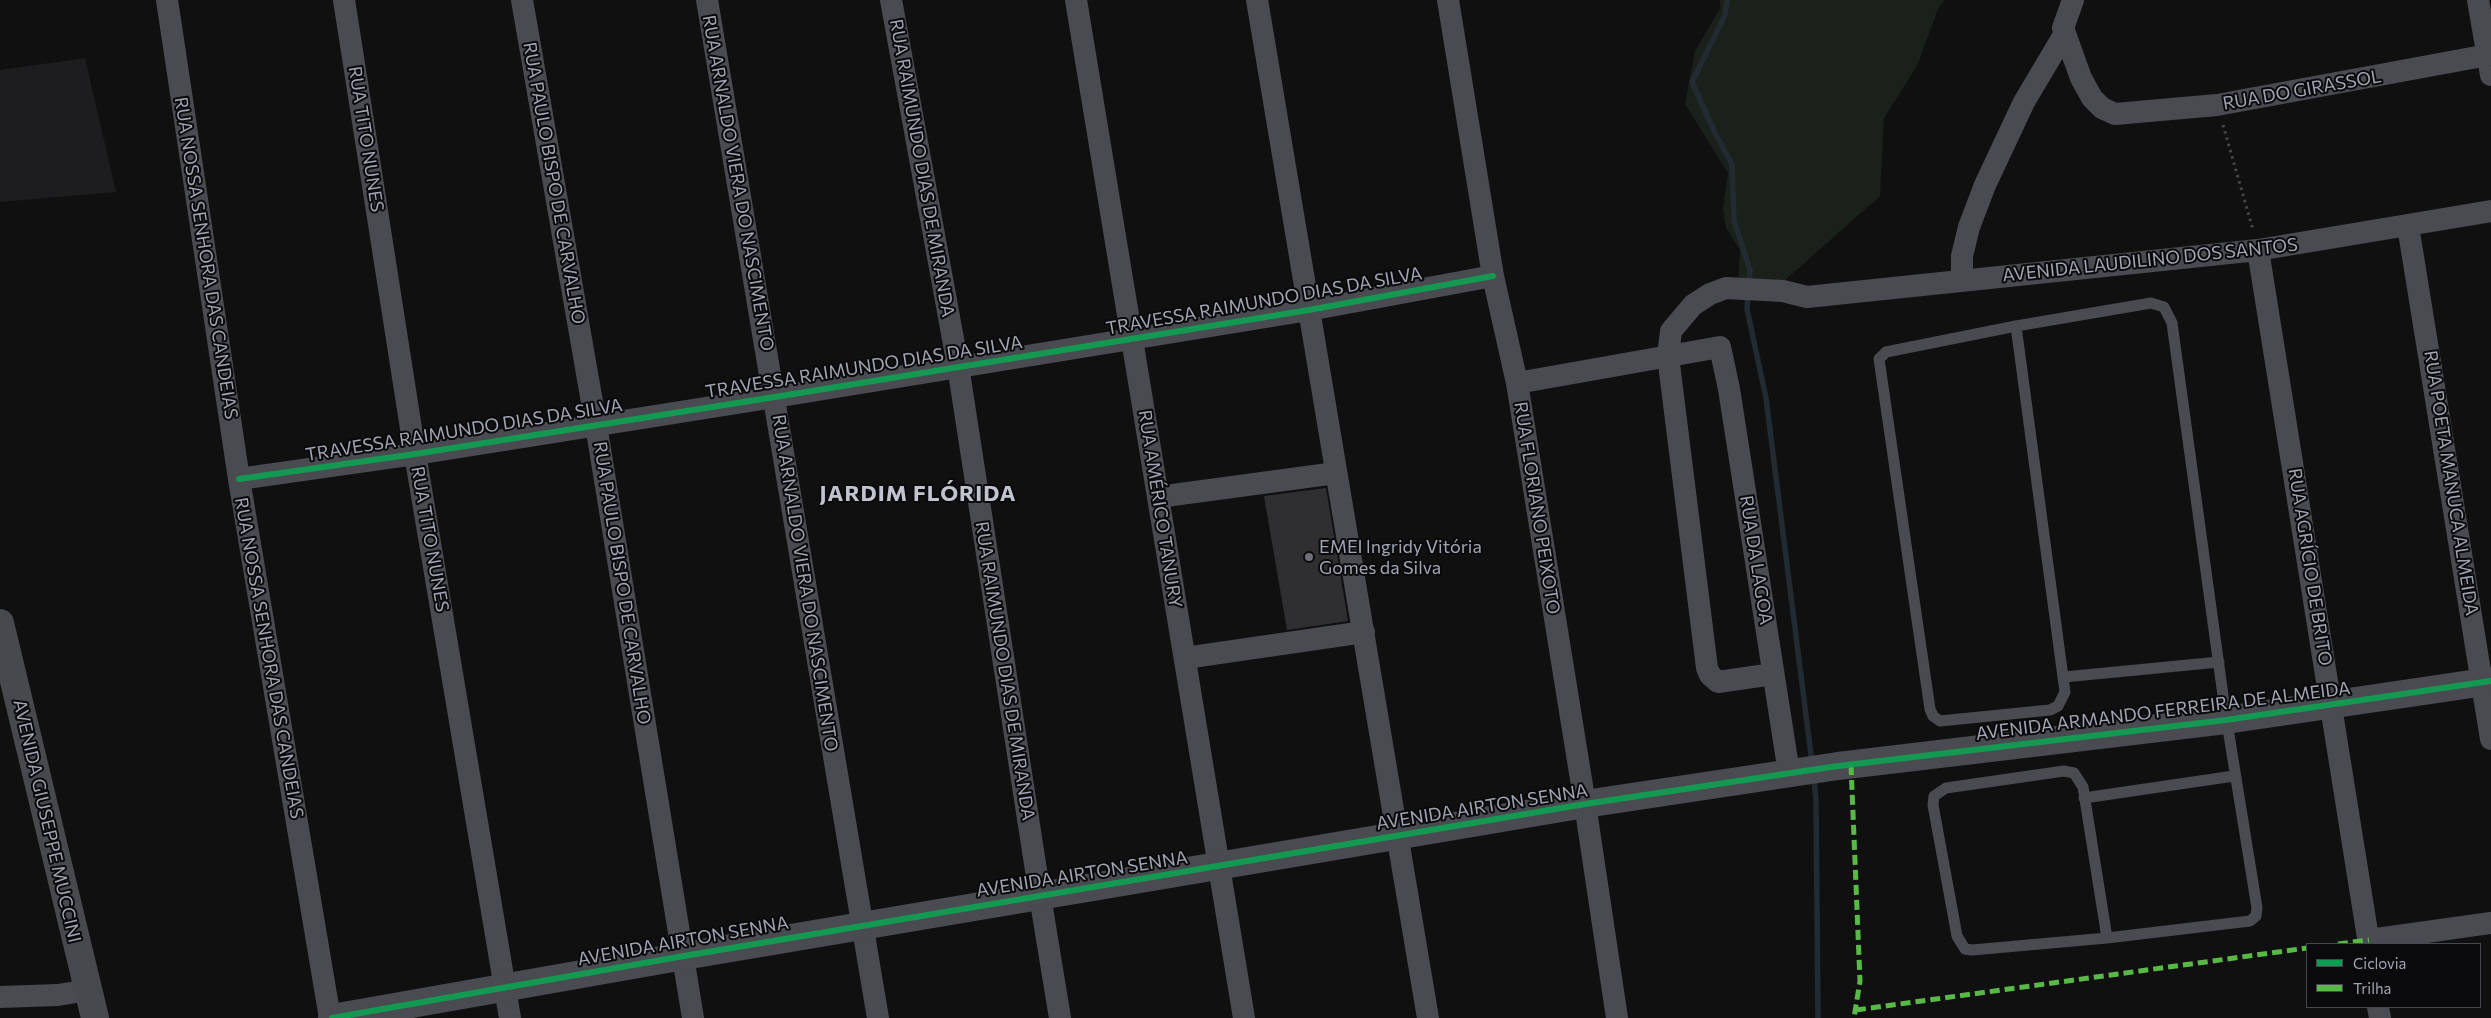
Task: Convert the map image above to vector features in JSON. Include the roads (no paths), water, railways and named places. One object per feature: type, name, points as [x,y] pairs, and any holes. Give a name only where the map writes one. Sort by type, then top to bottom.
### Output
[{"type":"main road","name":"AVENIDA GIUSEPPE MUCCINI","points":[[0,623],[95,1018]]},
{"type":"street","name":"RUA NOSSA SENHORA DAS CANDEIAS","points":[[167,0],[239,479],[331,1018]]},
{"type":"street","name":"RUA TITO NUNES","points":[[344,0],[416,454],[510,1018]]},
{"type":"street","name":"RUA PAULO BISPO DE CARVALHO","points":[[522,0],[596,425],[693,1018]]},
{"type":"street","name":"RUA ARNALDO VIERA DO NASCIMENTO","points":[[706,0],[878,1018]]},
{"type":"street","name":"RUA RAIMUNDO DIAS DE MIRANDA","points":[[891,0],[958,366],[1060,1018]]},
{"type":"street","name":"RUA AMÉRICO TANURY","points":[[1076,0],[1244,1018]]},
{"type":"street","points":[[1257,0],[1428,1018]]},
{"type":"street","name":"RUA FLORIANO PEIXOTO","points":[[1448,0],[1493,276],[1517,382],[1585,804],[1617,1018]]},
{"type":"street","points":[[1962,281],[1962,256],[1969,227],[1984,185],[2024,102],[2065,33],[2063,28],[2074,0]]},
{"type":"street","points":[[2478,0],[2489,65]]},
{"type":"street","name":"RUA DO GIRASSOL","points":[[2065,33],[2081,78],[2092,98],[2102,108],[2115,114],[2217,105],[2489,65]]},
{"type":"street","name":"AVENIDA LAUDILINO DOS SANTOS","points":[[1773,674],[1718,682],[1710,675],[1708,668],[1668,356],[1671,331],[1693,305],[1710,294],[1726,288],[1783,292],[1806,297],[2258,250],[2491,212]]},
{"type":"street","name":"RUA POETA MANUCA ALMEIDA","points":[[2408,226],[2487,681],[2491,739]]},
{"type":"street","name":"RUA AGRÍCIO DE BRITO","points":[[2258,250],[2369,942]]},
{"type":"street","name":"TRAVESSA RAIMUNDO DIAS DA SILVA","points":[[239,479],[416,454],[774,397],[1309,310],[1493,276]]},
{"type":"street","name":"RUA DA LAGOA","points":[[1668,356],[1720,346],[1773,674],[1793,772]]},
{"type":"street","points":[[1517,382],[1668,356]]},
{"type":"street","points":[[1158,497],[1336,473]]},
{"type":"street","points":[[1184,658],[1364,632]]},
{"type":"street","name":"AVENIDA ARMANDO FERREIRA DE ALMEIDA","points":[[1838,766],[2226,720],[2487,681]]},
{"type":"street","name":"AVENIDA AIRTON SENNA","points":[[331,1018],[684,956],[1585,804],[1838,766]]},
{"type":"street","points":[[2369,942],[2491,923]]},
{"type":"street","points":[[0,997],[58,995],[88,990]]},
{"type":"lane","points":[[2016,326],[2064,677],[2063,699],[2058,706],[2050,710],[1940,721],[1933,716],[1879,359],[1886,352],[2016,326],[2151,303],[2164,307],[2169,313],[2234,776],[2257,908],[2256,916],[2250,921],[2107,938],[1972,950],[1965,948],[1957,936],[1933,805],[1934,796],[1946,788],[2064,771],[2074,773],[2080,779],[2084,798],[2107,938]]},
{"type":"lane","points":[[2064,677],[2219,662]]},
{"type":"lane","points":[[2084,798],[2234,776]]},
{"type":"waterway","points":[[1727,0],[1725,15],[1692,82],[1716,135],[1732,164],[1734,221],[1750,270],[1749,285]]},
{"type":"waterway","points":[[1748,295],[1747,309],[1766,398],[1812,763]]},
{"type":"waterway","points":[[1814,777],[1816,801],[1818,1018]]},
{"type":"place","name":"EMEI lngridy Vitória Gomes da Silva","points":[[1309,557]]},
{"type":"district","name":"JARDIM FLÓRIDA","points":[[918,494]]}]
